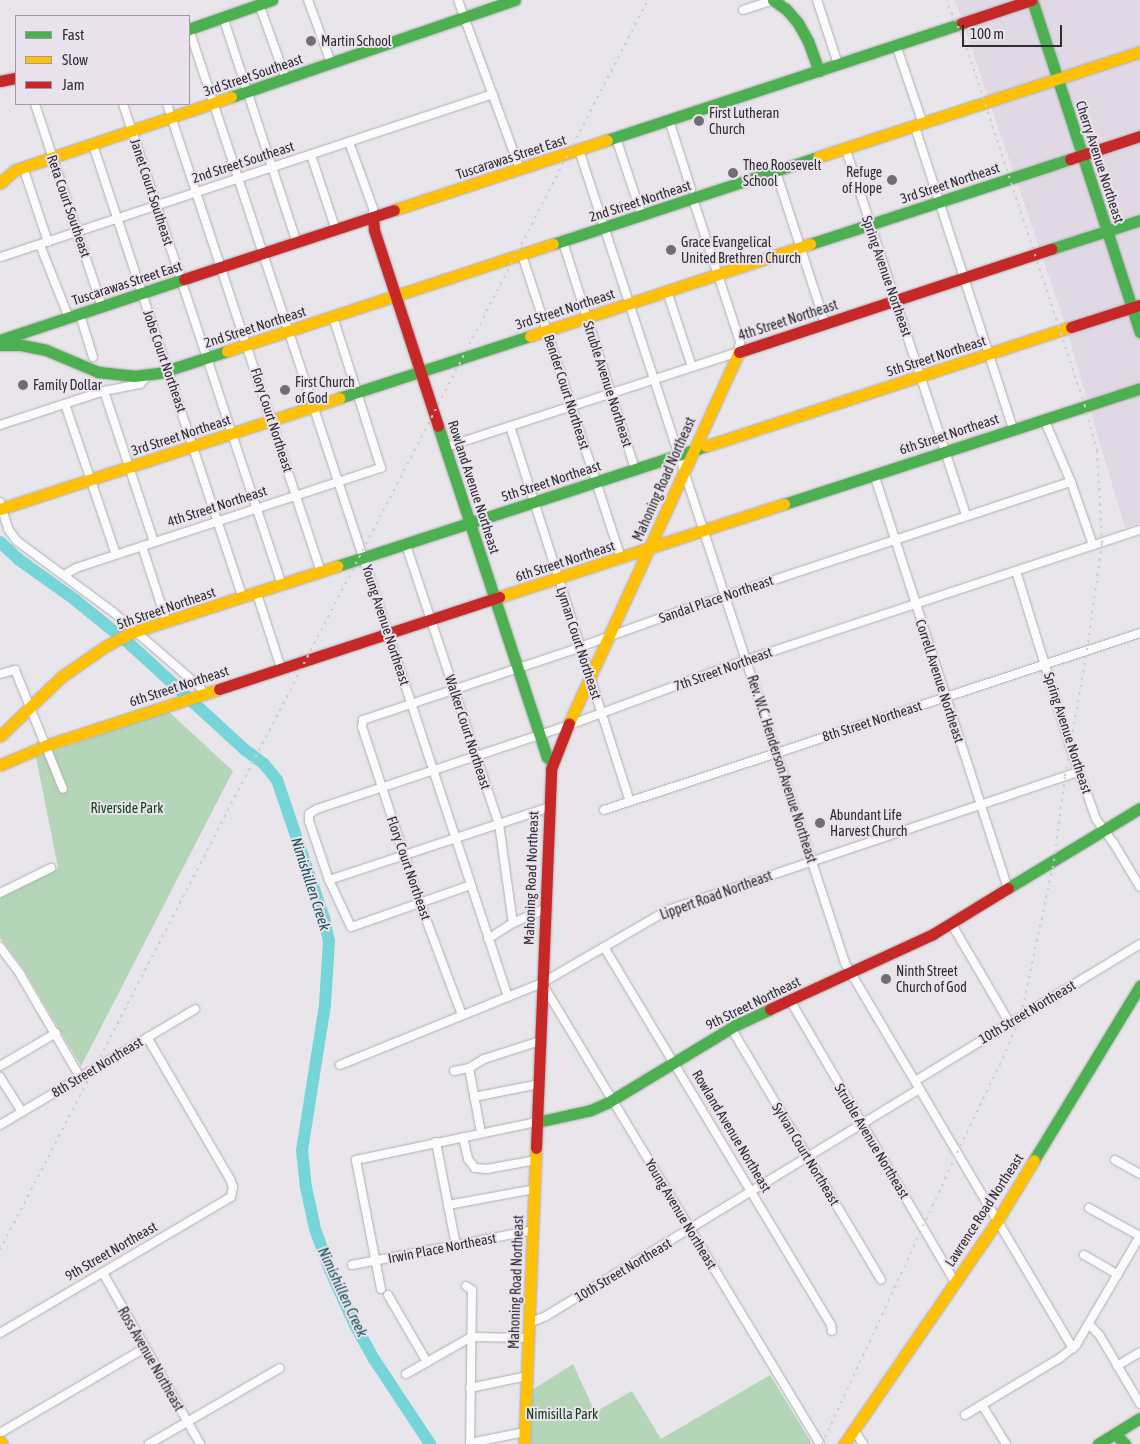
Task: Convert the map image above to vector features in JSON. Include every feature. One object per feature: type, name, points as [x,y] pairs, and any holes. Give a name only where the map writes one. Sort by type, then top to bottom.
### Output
[{"type":"street","points":[[190,29],[272,0]]},
{"type":"street","points":[[308,0],[331,63]]},
{"type":"street","points":[[458,0],[520,169]]},
{"type":"street","name":"3rd Street Southeast","points":[[0,176],[515,0]]},
{"type":"street","points":[[743,10],[773,0],[786,9],[808,41],[819,71]]},
{"type":"street","points":[[817,0],[838,64]]},
{"type":"street","name":"Tuscarawas Street East","points":[[0,340],[1032,0]]},
{"type":"street","name":"Cherry Avenue Northeast","points":[[1032,0],[1107,231],[1136,306],[1140,332]]},
{"type":"street","points":[[259,4],[286,79]]},
{"type":"street","points":[[223,17],[297,243]]},
{"type":"street","name":"Young Avenue Northeast","points":[[190,32],[340,482],[508,997]]},
{"type":"street","points":[[896,45],[939,202],[1013,429]]},
{"type":"street","name":"2nd Street Northeast","points":[[0,345],[22,345],[46,350],[98,372],[124,376],[148,375],[168,370],[642,216],[692,194],[776,172],[846,150],[1140,52]]},
{"type":"street","points":[[0,80],[15,78]]},
{"type":"street","name":"2nd Street Southeast","points":[[1,257],[493,94]]},
{"type":"street","name":"Reta Court Southeast","points":[[35,105],[102,307]]},
{"type":"street","name":"Janet Court Southeast","points":[[123,105],[282,586]]},
{"type":"street","name":"Flory Court Northeast","points":[[167,105],[321,573]]},
{"type":"street","points":[[669,120],[740,342],[738,352]]},
{"type":"street","name":"3rd Street Northeast","points":[[1,507],[315,408],[1140,136]]},
{"type":"street","points":[[616,138],[642,216]]},
{"type":"street","points":[[349,142],[372,208],[373,218]]},
{"type":"street","name":"Jobe Court Northeast","points":[[93,145],[243,598]]},
{"type":"street","name":"Rev. W.C. Henderson Avenue Northeast","points":[[579,150],[776,753],[850,972],[1072,1349]]},
{"type":"street","name":"Spring Avenue Northeast","points":[[846,150],[966,516]]},
{"type":"street","points":[[311,155],[336,230]]},
{"type":"street","points":[[0,183],[19,169],[44,243],[74,316],[94,357]]},
{"type":"street","points":[[776,172],[825,323]]},
{"type":"street","name":"Rowland Avenue Northeast","points":[[373,218],[374,230],[470,524],[547,757],[552,762]]},
{"type":"street","name":"4th Street Northeast","points":[[446,447],[1140,220]]},
{"type":"street","name":"Struble Avenue Northeast","points":[[563,242],[635,469]]},
{"type":"street","name":"Bender Court Northeast","points":[[522,255],[621,558]]},
{"type":"street","points":[[667,291],[692,368]]},
{"type":"street","name":"5th Street Northeast","points":[[0,736],[61,676],[106,646],[133,632],[282,586],[678,454],[1136,306]]},
{"type":"street","points":[[333,317],[358,393]]},
{"type":"street","name":"Mahoning Road Northeast","points":[[524,1444],[552,762],[738,352]]},
{"type":"street","name":"2nd Street Northeast","points":[[0,425],[104,391],[140,384],[148,375]]},
{"type":"street","name":"6th Street Northeast","points":[[0,765],[47,745],[174,703],[559,579],[945,450],[1140,388]]},
{"type":"street","points":[[104,391],[154,542]]},
{"type":"street","name":"4th Street Northeast","points":[[64,575],[76,568],[381,468],[358,393]]},
{"type":"street","points":[[65,404],[116,555]]},
{"type":"street","points":[[1044,419],[1071,482],[1093,545]]},
{"type":"street","name":"Lyman Court Northeast","points":[[510,426],[630,801]]},
{"type":"street","name":"Correll Avenue Northeast","points":[[874,474],[1008,889]]},
{"type":"street","name":"Sandal Place Northeast","points":[[363,720],[581,647],[725,596],[1071,482]]},
{"type":"street","points":[[1,507],[8,529],[17,540],[64,575],[200,687],[202,694]]},
{"type":"street","name":"7th Street Northeast","points":[[329,880],[309,820],[309,814],[317,809],[569,725],[746,660],[1140,530]]},
{"type":"street","name":"Walker Court Northeast","points":[[406,545],[499,824],[513,923]]},
{"type":"street","points":[[142,546],[167,623]]},
{"type":"street","name":"Spring Avenue Northeast","points":[[1016,571],[1096,819],[1113,842],[1140,886]]},
{"type":"street","points":[[257,594],[281,668]]},
{"type":"street","name":"8th Street Northeast","points":[[604,810],[1140,633]]},
{"type":"street","points":[[0,674],[15,670],[63,788]]},
{"type":"street","name":"Flory Court Northeast","points":[[363,720],[362,727],[420,903],[462,1015]]},
{"type":"street","name":"Lippert Road Northeast","points":[[340,1065],[542,983],[668,910],[1080,772]]},
{"type":"street","points":[[471,885],[351,927],[329,880],[550,808]]},
{"type":"street","name":"9th Street Northeast","points":[[376,1260],[356,1160],[591,1110],[613,1100],[731,1028],[927,937],[1140,808]]},
{"type":"street","points":[[0,893],[51,868]]},
{"type":"street","points":[[488,938],[513,923],[545,909]]},
{"type":"street","points":[[951,923],[1009,1022]]},
{"type":"street","name":"10th Street Northeast","points":[[914,1080],[1140,944]]},
{"type":"street","points":[[0,947],[20,974],[56,1032],[80,1077]]},
{"type":"street","name":"Rowland Avenue Northeast","points":[[604,947],[831,1325],[832,1331]]},
{"type":"street","name":"Young Avenue Northeast","points":[[542,983],[820,1444]]},
{"type":"street","name":"Lawrence Road Northeast","points":[[844,1444],[997,1221],[1140,986]]},
{"type":"street","name":"Struble Avenue Northeast","points":[[790,1000],[955,1282]]},
{"type":"street","name":"8th Street Northeast","points":[[0,1126],[195,1009]]},
{"type":"street","name":"Sylvan Court Northeast","points":[[731,1028],[881,1280]]},
{"type":"street","points":[[0,1066],[56,1032]]},
{"type":"street","name":"9th Street Northeast","points":[[0,1333],[220,1206],[232,1197],[234,1192],[230,1179],[147,1037]]},
{"type":"street","points":[[454,1071],[469,1068],[484,1059],[540,1041]]},
{"type":"street","points":[[469,1068],[481,1133]]},
{"type":"street","points":[[0,1076],[22,1112]]},
{"type":"street","points":[[474,1097],[539,1084]]},
{"type":"street","name":"10th Street Northeast","points":[[529,1323],[546,1316],[750,1190],[919,1089]]},
{"type":"street","points":[[463,1137],[468,1159],[475,1168],[487,1169],[536,1160]]},
{"type":"street","points":[[436,1142],[456,1246]]},
{"type":"street","points":[[1115,1160],[1140,1174]]},
{"type":"street","points":[[448,1206],[534,1188]]},
{"type":"street","points":[[965,1415],[1072,1349],[1089,1324],[1140,1236],[1090,1208]]},
{"type":"street","name":"Irwin Place Northeast","points":[[352,1265],[533,1230]]},
{"type":"street","points":[[1084,1255],[1118,1275]]},
{"type":"street","points":[[376,1260],[381,1289]]},
{"type":"street","name":"Ross Avenue Northeast","points":[[103,1273],[200,1444]]},
{"type":"street","points":[[466,1286],[472,1290],[470,1444],[525,1432]]},
{"type":"street","points":[[388,1295],[427,1362]]},
{"type":"street","points":[[1089,1324],[1095,1329],[1140,1404]]},
{"type":"street","points":[[406,1374],[471,1337],[529,1338]]},
{"type":"street","points":[[0,1433],[145,1348]]},
{"type":"street","points":[[1117,1366],[1140,1352]]},
{"type":"street","points":[[149,1444],[280,1368]]},
{"type":"street","points":[[470,1388],[527,1376]]},
{"type":"street","points":[[982,1405],[1006,1444]]},
{"type":"street","points":[[1098,1444],[1140,1418]]},
{"type":"street","points":[[854,1430],[862,1444]]},
{"type":"street","points":[[1115,1434],[1125,1444]]},
{"type":"shaded area","points":[[955,0],[1140,0],[1140,523],[1125,528],[1063,318]]},
{"type":"green space","name":"Riverside Park","points":[[168,711],[233,771],[81,1066],[21,965],[0,938],[0,898],[58,868],[36,757]]},
{"type":"green space","name":"Nimisilla Park","points":[[573,1364],[595,1412],[632,1391],[661,1439],[770,1375],[811,1442],[810,1444],[531,1444],[532,1390]]},
{"type":"waterway","name":"Nimishillen Creek","points":[[0,542],[18,559],[74,599],[133,647],[244,749],[264,764],[277,780],[324,918],[329,941],[325,1005],[302,1150],[306,1187],[315,1229],[330,1270],[355,1325],[374,1359],[430,1444]]},
{"type":"railway","points":[[0,1250],[648,0]]},
{"type":"railway","points":[[822,1444],[1003,1058],[1021,1015],[1054,861],[1065,776],[1087,650],[1102,543],[1097,451],[1085,406],[962,35],[946,0]]},
{"type":"traffic: fast","points":[[190,29],[272,0]]},
{"type":"traffic: fast","points":[[231,97],[515,0]]},
{"type":"traffic: fast","points":[[773,0],[786,9],[798,23],[808,41],[819,71]]},
{"type":"traffic: fast","points":[[1032,0],[1140,332]]},
{"type":"traffic: fast","points":[[607,140],[962,23]]},
{"type":"traffic: fast","points":[[553,244],[818,157]]},
{"type":"traffic: fast","points":[[810,244],[1070,159]]},
{"type":"traffic: fast","points":[[1051,249],[1140,220]]},
{"type":"traffic: fast","points":[[0,340],[184,279]]},
{"type":"traffic: fast","points":[[339,398],[530,336]]},
{"type":"traffic: fast","points":[[0,345],[21,345],[46,350],[98,372],[134,376],[159,373],[227,351]]},
{"type":"traffic: fast","points":[[784,504],[1140,388]]},
{"type":"traffic: fast","points":[[438,426],[547,757],[552,762]]},
{"type":"traffic: fast","points":[[337,566],[706,446]]},
{"type":"traffic: fast","points":[[1008,888],[1140,808]]},
{"type":"traffic: fast","points":[[1034,1160],[1140,986]]},
{"type":"traffic: fast","points":[[537,1122],[591,1110],[607,1103],[736,1025],[770,1009]]},
{"type":"traffic: fast","points":[[1098,1444],[1140,1418]]},
{"type":"traffic: fast","points":[[1115,1434],[1125,1444]]},
{"type":"traffic: slow","points":[[818,157],[1140,52]]},
{"type":"traffic: slow","points":[[0,183],[15,170],[231,97]]},
{"type":"traffic: slow","points":[[394,210],[607,140]]},
{"type":"traffic: slow","points":[[227,351],[553,244]]},
{"type":"traffic: slow","points":[[530,336],[810,244]]},
{"type":"traffic: slow","points":[[706,446],[1071,327]]},
{"type":"traffic: slow","points":[[569,723],[739,352]]},
{"type":"traffic: slow","points":[[0,509],[339,398]]},
{"type":"traffic: slow","points":[[499,597],[784,504]]},
{"type":"traffic: slow","points":[[0,736],[61,677],[106,646],[130,633],[337,566]]},
{"type":"traffic: slow","points":[[0,765],[47,745],[219,689]]},
{"type":"traffic: slow","points":[[524,1444],[536,1148]]},
{"type":"traffic: slow","points":[[844,1444],[997,1221],[1034,1160]]},
{"type":"traffic: jam","points":[[962,23],[1031,0]]},
{"type":"traffic: jam","points":[[0,81],[15,78]]},
{"type":"traffic: jam","points":[[1070,159],[1140,136]]},
{"type":"traffic: jam","points":[[184,279],[394,210]]},
{"type":"traffic: jam","points":[[373,218],[374,230],[438,426]]},
{"type":"traffic: jam","points":[[739,352],[1051,249]]},
{"type":"traffic: jam","points":[[1071,327],[1140,305]]},
{"type":"traffic: jam","points":[[219,689],[499,597]]},
{"type":"traffic: jam","points":[[536,1148],[551,769],[569,723]]},
{"type":"traffic: jam","points":[[770,1009],[933,934],[1008,888]]},
{"type":"place","name":"Martin School","points":[[311,41]]},
{"type":"place","name":"First Lutheran Church","points":[[699,121]]},
{"type":"place","name":"Theo Roosevelt School","points":[[733,173]]},
{"type":"place","name":"Refuge of Hope","points":[[892,180]]},
{"type":"place","name":"Grace Evangelical United Brethren Church","points":[[671,250]]},
{"type":"place","name":"Family Dollar","points":[[23,385]]},
{"type":"place","name":"First Church of God","points":[[285,390]]},
{"type":"place","name":"Abundant Life Harvest Church","points":[[820,823]]},
{"type":"place","name":"Ninth Street Church of God","points":[[886,979]]}]
